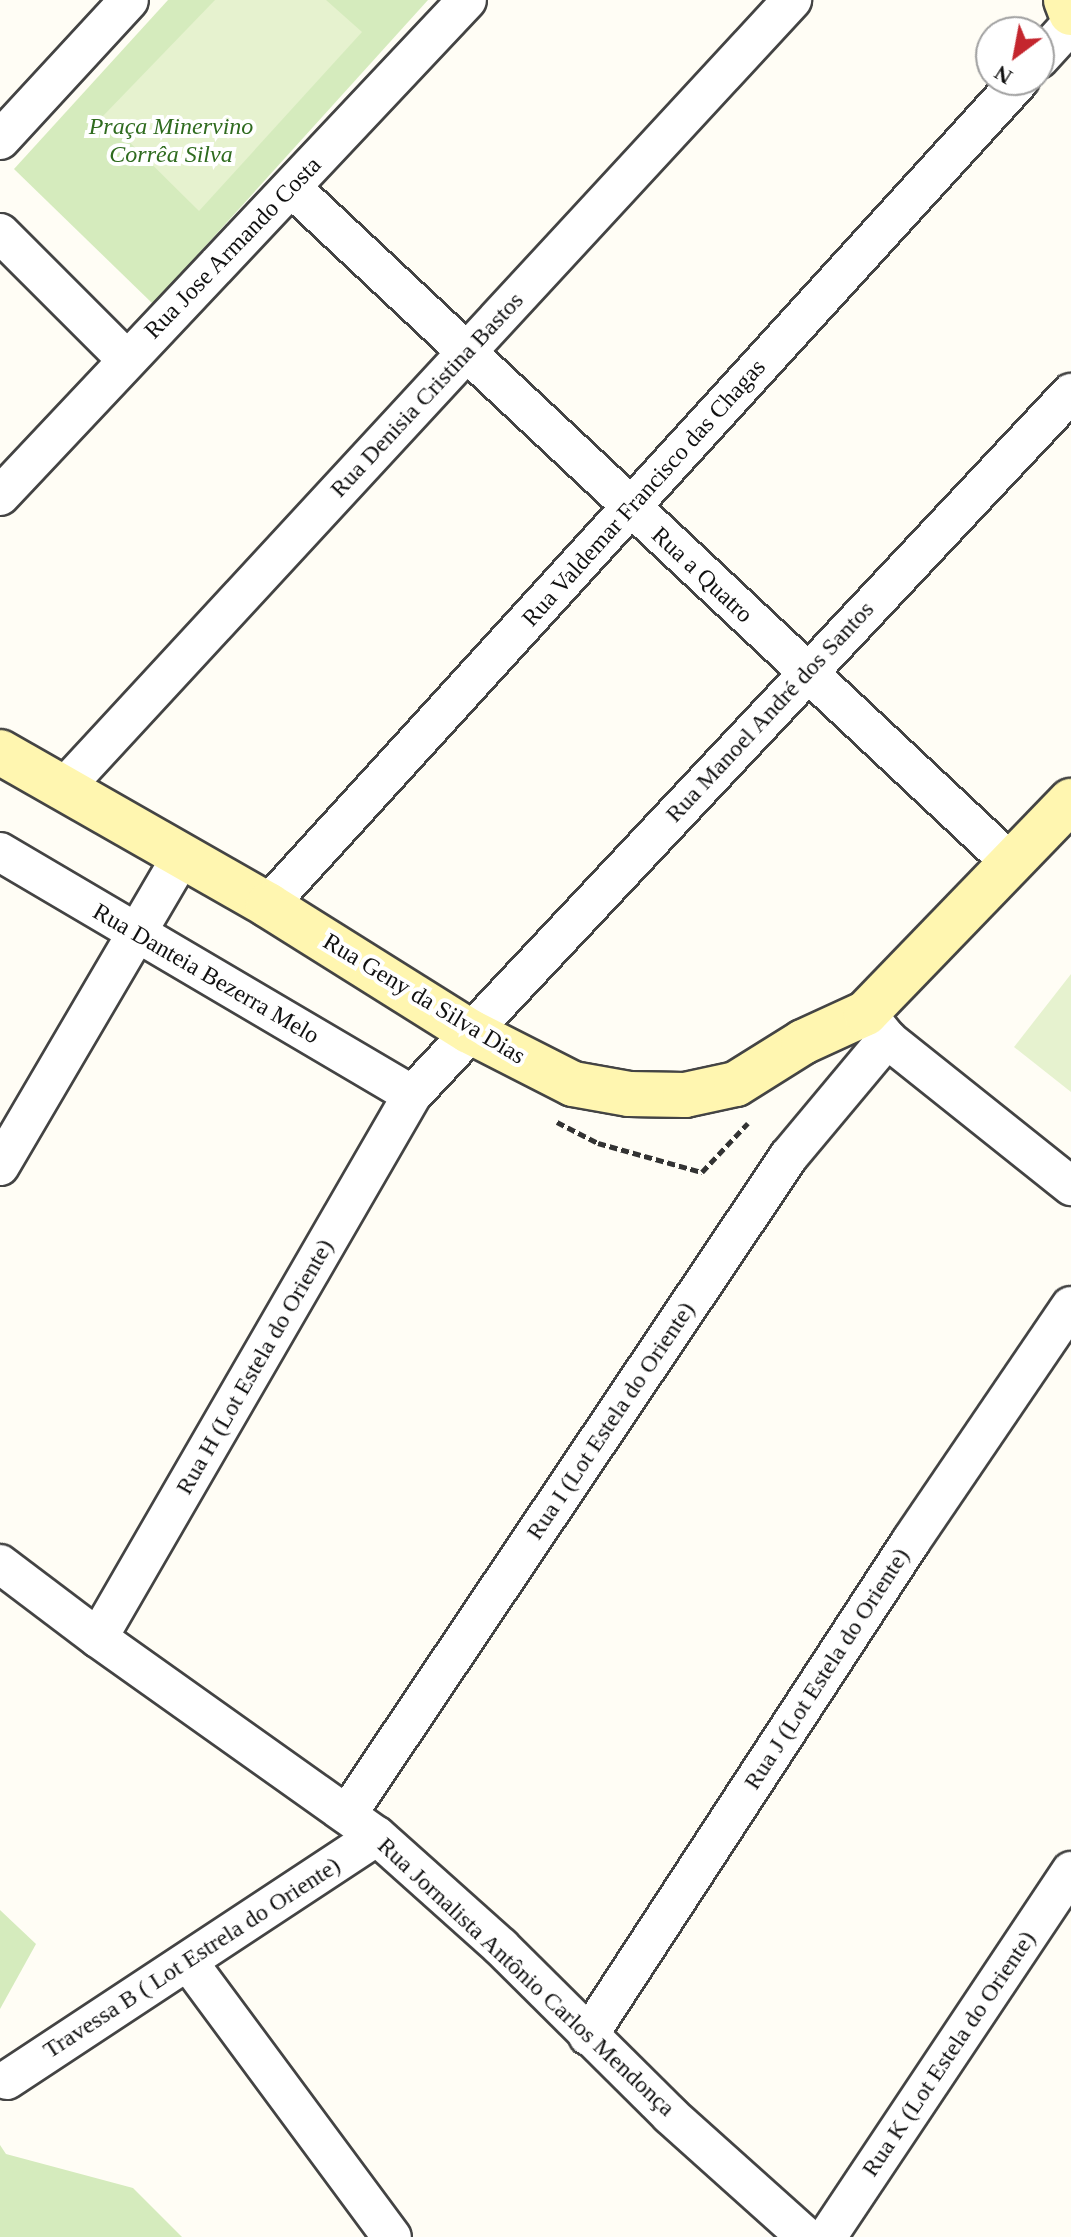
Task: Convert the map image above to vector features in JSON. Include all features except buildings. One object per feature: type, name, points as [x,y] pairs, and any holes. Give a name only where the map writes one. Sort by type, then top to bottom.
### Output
[{"type":"main road","points":[[1066,0],[1071,13]]},
{"type":"main road","name":"Rua Geny da Silva Dias","points":[[0,752],[268,905],[469,1031],[573,1084],[629,1094],[685,1095],[736,1084],[803,1042],[876,1026],[1010,862],[1071,801]]},
{"type":"street","name":"Rua Jose Armando Costa","points":[[0,496],[467,0]]},
{"type":"street","name":"Rua Denisia Cristina Bastos","points":[[62,790],[792,0]]},
{"type":"street","points":[[0,140],[111,6]]},
{"type":"street","points":[[1055,42],[1071,24]]},
{"type":"street","name":"Rua Valdemar Francisco das Chagas","points":[[268,905],[1005,96]]},
{"type":"street","name":"Rua a Quatro","points":[[292,188],[1010,862]]},
{"type":"street","points":[[0,233],[126,359]]},
{"type":"street","name":"Rua Manoel André dos Santos","points":[[412,1095],[1071,393]]},
{"type":"street","name":"Rua Danteia Bezerra Melo","points":[[0,852],[134,934],[412,1095]]},
{"type":"street","points":[[0,1166],[181,857]]},
{"type":"street","points":[[876,1026],[1071,1186]]},
{"type":"street","name":"Rua I (Lot Estela do Oriente)","points":[[363,1824],[789,1156],[876,1026]]},
{"type":"street","name":"Rua H (Lot Estela do Oriente)","points":[[98,1638],[412,1095]]},
{"type":"street","name":"Rua J (Lot Estela do Oriente)","points":[[588,2036],[911,1541],[1071,1306]]},
{"type":"street","name":"Rua Jornalista Antônio Carlos Mendonça","points":[[0,1564],[98,1638],[363,1824],[501,1947],[588,2036],[806,2237]]},
{"type":"street","name":"Travessa B ( Lot Estrela do Oriente)","points":[[7,2080],[189,1963],[363,1824]]},
{"type":"street","name":"Rua K (Lot Estela do Oriente)","points":[[827,2237],[1071,1871]]},
{"type":"street","points":[[189,1963],[392,2237]]},
{"type":"path","points":[[546,1116],[598,1143],[702,1172],[750,1121]]},
{"type":"green space","name":"Praça Minervino Corrêa Silva","points":[[168,0],[428,0],[153,304],[14,169]]},
{"type":"green space","points":[[215,0],[326,0],[362,32],[199,211],[103,116]]},
{"type":"green space","points":[[1071,974],[1071,1092],[1014,1047]]},
{"type":"green space","points":[[0,1910],[36,1944],[0,2009]]},
{"type":"green space","points":[[0,2145],[6,2154],[133,2188],[182,2237],[0,2237]]}]
